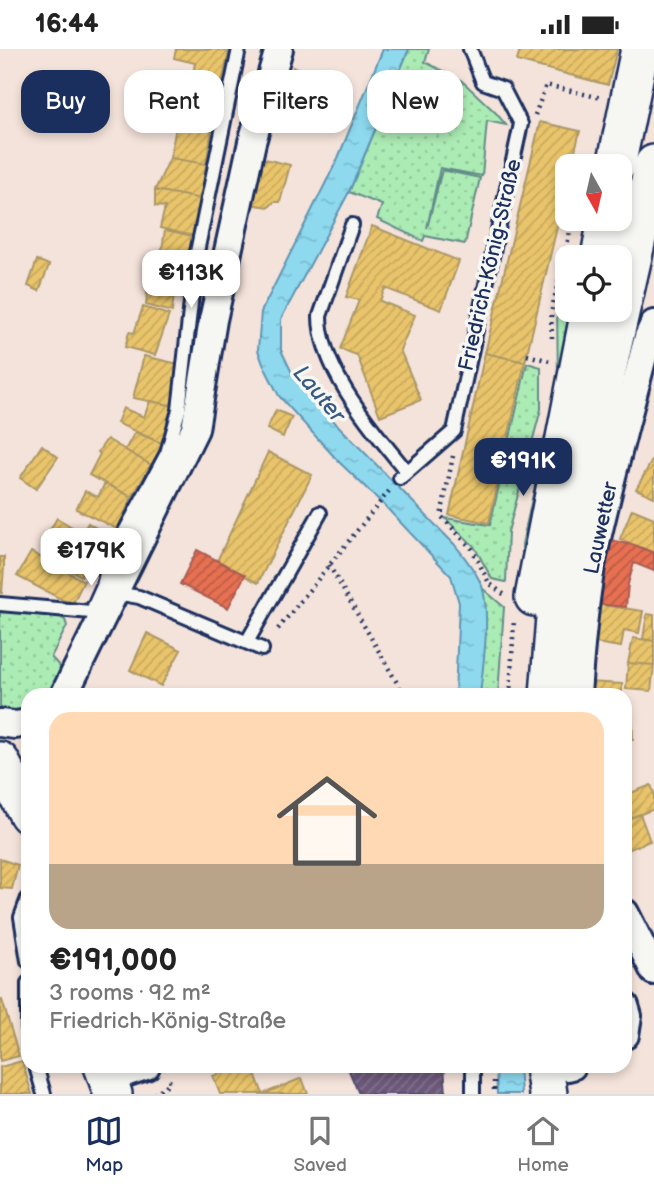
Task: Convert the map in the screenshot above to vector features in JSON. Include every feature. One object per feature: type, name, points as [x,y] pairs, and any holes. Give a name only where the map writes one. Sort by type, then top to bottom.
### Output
[{"type":"main road","points":[[618,154],[640,49]]},
{"type":"main road","points":[[550,688],[555,617],[589,449],[654,164]]},
{"type":"main road","points":[[525,688],[535,588],[588,322]]},
{"type":"main road","points":[[0,761],[21,785]]},
{"type":"main road","points":[[545,1073],[548,1094]]},
{"type":"main road","points":[[570,1073],[571,1094]]},
{"type":"street","points":[[67,688],[96,615],[118,586],[195,429],[213,320],[252,142],[279,49]]},
{"type":"street","name":"Lauwetter","points":[[578,688],[592,563],[618,451],[648,337],[654,324]]},
{"type":"street","points":[[0,723],[21,724]]},
{"type":"street","points":[[632,927],[654,971]]},
{"type":"street","points":[[108,1080],[127,1073]]},
{"type":"lane","points":[[0,604],[96,615],[109,561],[166,453],[179,410],[197,257],[239,49]]},
{"type":"lane","points":[[470,49],[483,82],[503,89],[521,124]]},
{"type":"lane","name":"Friedrich-König-Straße","points":[[454,431],[521,124]]},
{"type":"lane","points":[[352,225],[320,316],[324,346],[341,380],[404,475],[454,431]]},
{"type":"lane","points":[[247,642],[320,513]]},
{"type":"lane","points":[[118,586],[262,649]]},
{"type":"lane","points":[[38,1073],[44,1094]]},
{"type":"lane","points":[[473,1073],[473,1094]]},
{"type":"path","points":[[521,124],[536,114],[546,85],[602,98]]},
{"type":"path","points":[[527,355],[553,362]]},
{"type":"path","points":[[454,431],[457,438],[440,516],[472,549],[489,583],[515,602]]},
{"type":"path","points":[[262,649],[404,475]]},
{"type":"path","points":[[329,565],[400,688]]},
{"type":"green space","points":[[409,49],[429,49],[425,62],[441,70],[400,70]]},
{"type":"green space","points":[[463,82],[506,125],[487,121],[482,176],[440,168],[427,228],[442,170],[480,178],[465,244],[425,236],[423,241],[377,219],[382,205],[349,192],[374,133],[463,133]]},
{"type":"green space","points":[[557,322],[574,322],[522,598],[522,544],[558,382]]},
{"type":"green space","points":[[527,363],[541,367],[541,409],[508,532],[506,582],[492,579],[474,546],[445,518],[490,525]]},
{"type":"green space","points":[[482,588],[504,607],[498,688],[481,688],[486,625]]},
{"type":"green space","points":[[0,609],[58,616],[65,620],[67,626],[51,657],[62,669],[52,688],[21,688],[21,712],[0,713]]},
{"type":"water","points":[[383,49],[409,49],[400,70],[374,70]]},
{"type":"water","points":[[367,88],[367,133],[374,133],[349,192],[281,319],[281,350],[293,375],[317,404],[455,545],[477,575],[485,598],[486,611],[481,688],[455,688],[459,603],[451,576],[339,462],[279,396],[258,350],[261,312],[348,133],[353,133],[353,122]]},
{"type":"water","points":[[496,1073],[520,1073],[521,1094],[497,1094]]},
{"type":"building: Homes","points":[[176,49],[216,49],[229,52],[224,74],[224,70],[194,70],[195,63],[174,58]]},
{"type":"building: Homes","points":[[520,49],[617,49],[608,85],[517,61]]},
{"type":"building: Homes","points":[[540,122],[580,131],[574,154],[555,154],[556,231],[525,362],[485,353]]},
{"type":"building: Homes","points":[[175,133],[211,133],[206,164],[170,158]]},
{"type":"building: Homes","points":[[170,158],[206,164],[202,199],[155,190]]},
{"type":"building: Homes","points":[[261,158],[290,165],[280,202],[274,202],[269,207],[248,204]]},
{"type":"building: Homes","points":[[155,190],[202,199],[192,236],[160,228],[165,207],[155,206]]},
{"type":"building: Homes","points":[[372,226],[459,261],[441,310],[385,288],[380,301],[415,315],[400,350],[421,400],[380,416],[357,355],[340,349],[359,300],[346,297]]},
{"type":"building: Homes","points":[[165,230],[195,236],[186,269],[160,262]]},
{"type":"building: Homes","points":[[37,260],[49,265],[39,291],[28,286]]},
{"type":"building: Homes","points":[[157,272],[176,274],[172,312],[146,305],[148,281],[156,281]]},
{"type":"building: Homes","points":[[143,307],[169,315],[155,355],[125,347],[129,332],[134,333]]},
{"type":"building: Homes","points":[[485,353],[525,362],[489,523],[449,515]]},
{"type":"building: Homes","points":[[144,356],[183,365],[176,406],[133,398]]},
{"type":"building: Homes","points":[[150,401],[176,406],[177,409],[161,443],[117,423],[123,408],[144,417]]},
{"type":"building: Homes","points":[[276,410],[292,417],[283,437],[267,429]]},
{"type":"building: Homes","points":[[135,432],[164,444],[151,465],[125,450]]},
{"type":"building: Homes","points":[[107,439],[151,465],[132,497],[89,475],[100,454],[98,452]]},
{"type":"building: Homes","points":[[42,445],[58,457],[36,489],[20,478]]},
{"type":"building: Homes","points":[[268,452],[312,475],[258,583],[217,561]]},
{"type":"building: Homes","points":[[654,457],[654,497],[636,489]]},
{"type":"building: Homes","points":[[105,483],[132,497],[117,529],[76,509],[85,491],[98,497]]},
{"type":"building: Homes","points":[[632,509],[654,518],[654,553],[620,539]]},
{"type":"building: Homes","points":[[57,518],[82,533],[88,523],[109,536],[96,557],[50,530]]},
{"type":"building: Homes","points":[[73,548],[91,558],[81,576],[63,566]]},
{"type":"building: Homes","points":[[31,552],[84,581],[72,605],[17,576]]},
{"type":"building: Homes","points":[[0,557],[4,557],[2,593],[0,593]]},
{"type":"building: Homes","points":[[596,604],[643,611],[639,633],[624,630],[621,647],[589,642]]},
{"type":"building: Homes","points":[[647,614],[654,615],[654,641],[643,639]]},
{"type":"building: Homes","points":[[147,633],[181,650],[161,686],[130,670]]},
{"type":"building: Homes","points":[[633,638],[654,641],[654,665],[628,663]]},
{"type":"building: Homes","points":[[628,663],[654,665],[651,691],[626,688]]},
{"type":"building: Homes","points":[[588,682],[622,684],[622,688],[588,688]]},
{"type":"building: Homes","points":[[651,785],[654,809],[632,817],[632,793]]},
{"type":"building: Homes","points":[[640,814],[650,841],[632,848],[632,817]]},
{"type":"building: Homes","points":[[0,859],[18,865],[12,889],[0,888]]},
{"type":"building: Homes","points":[[2,1000],[19,1056],[0,1061],[0,1001]]},
{"type":"building: Homes","points":[[21,1061],[21,1073],[26,1073],[32,1094],[0,1094],[0,1067]]},
{"type":"building: Homes","points":[[220,1073],[255,1073],[263,1094],[220,1094],[213,1076]]},
{"type":"building: Homes","points":[[302,1078],[308,1094],[263,1094]]},
{"type":"building: Shops","points":[[606,539],[654,553],[654,571],[634,563],[628,584],[626,607],[596,604]]},
{"type":"building: Shops","points":[[197,550],[245,575],[228,608],[180,584]]},
{"type":"building: Offices","points":[[350,1073],[444,1073],[446,1094],[359,1094]]},
{"type":"water label","name":"Lauter","points":[[319,394]]}]
